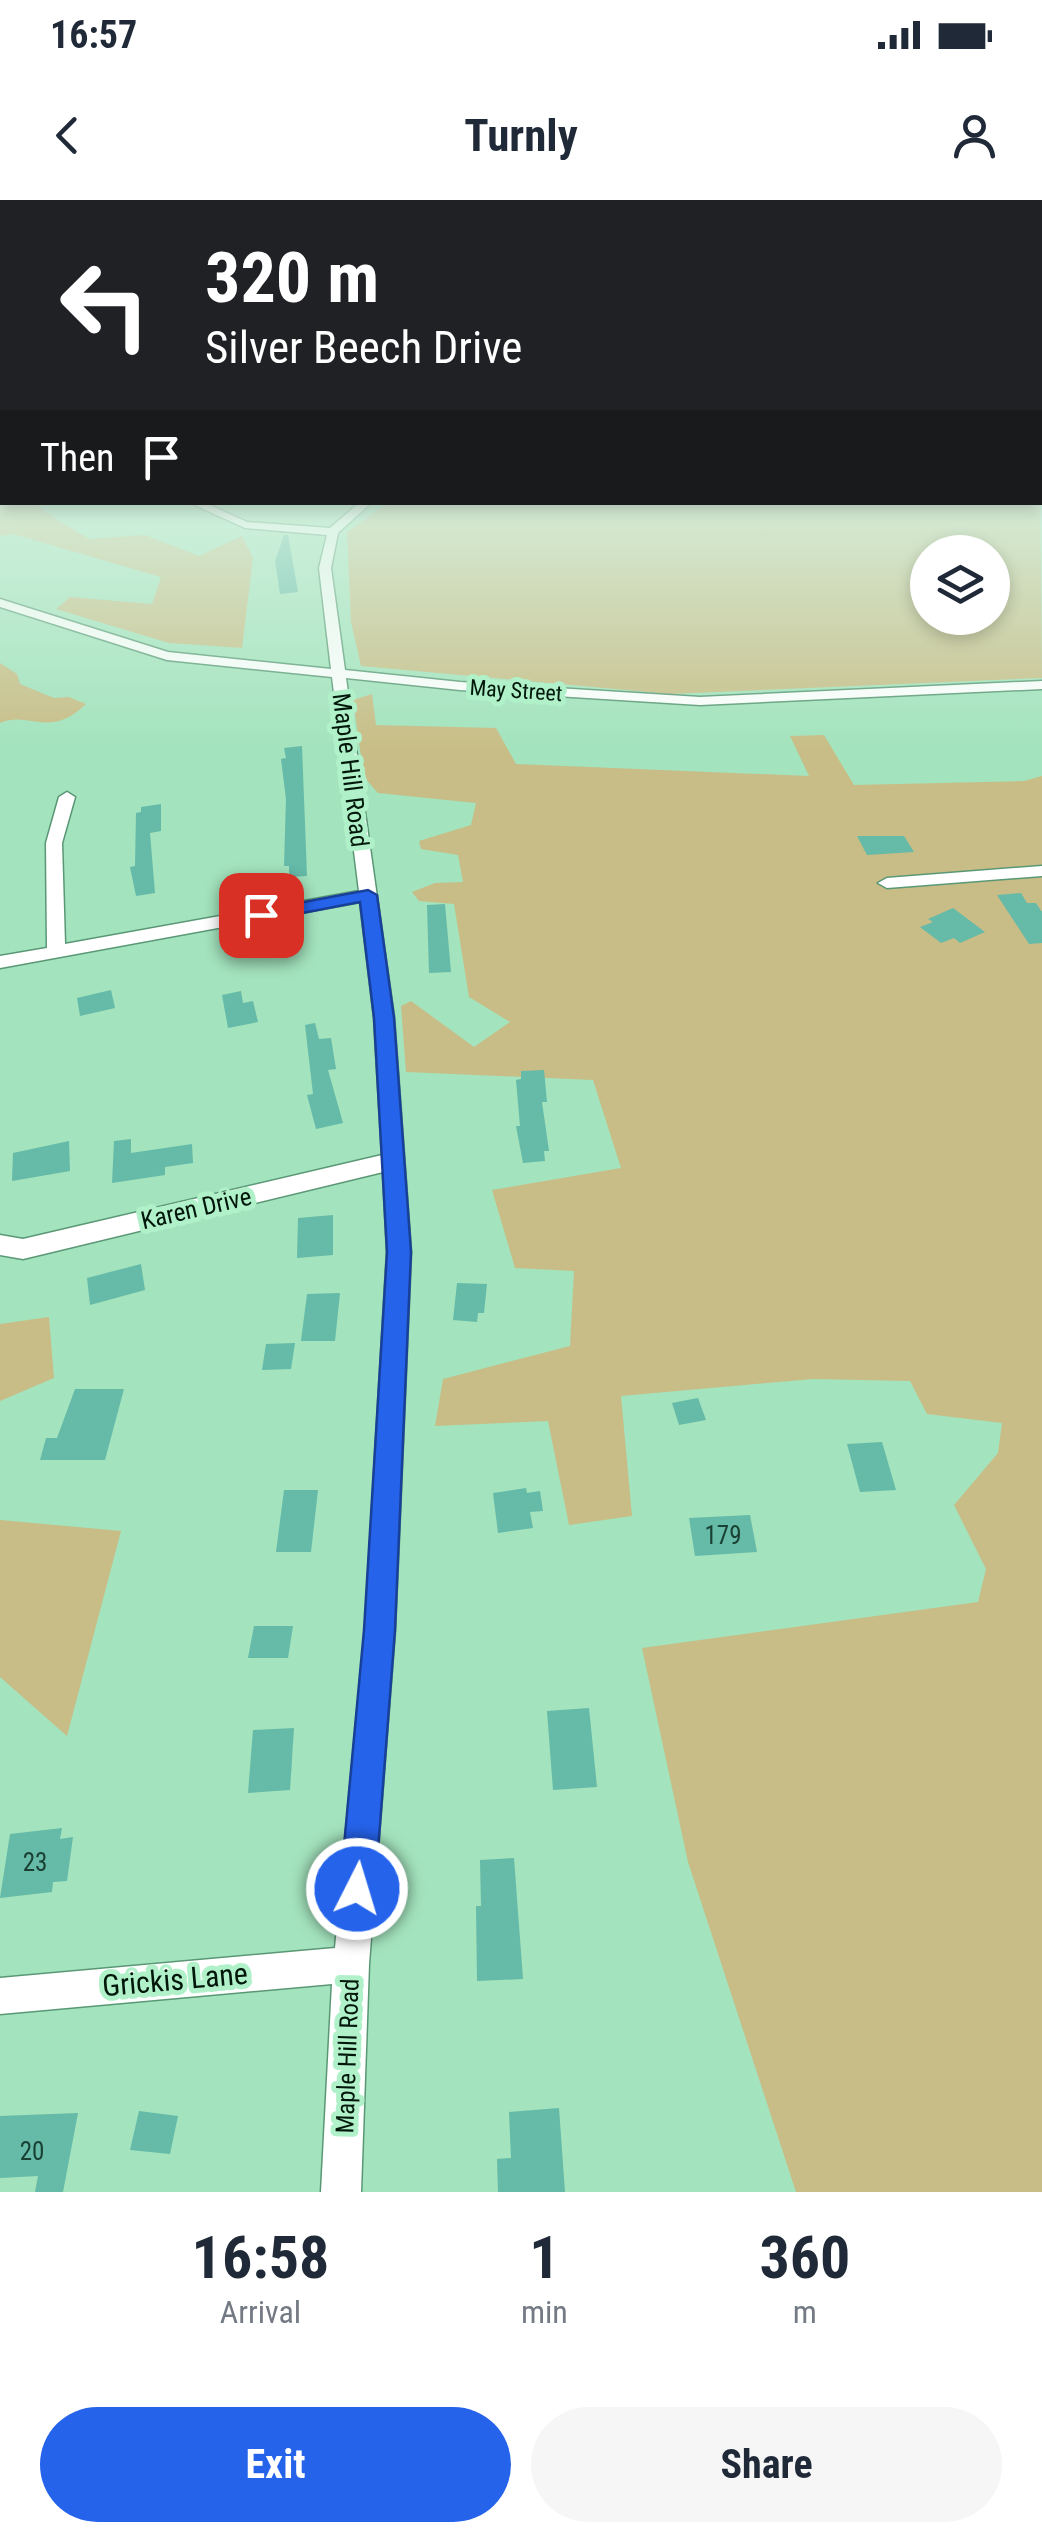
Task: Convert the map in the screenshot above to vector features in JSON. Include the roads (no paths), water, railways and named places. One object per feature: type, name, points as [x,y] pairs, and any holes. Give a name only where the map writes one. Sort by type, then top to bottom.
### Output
[{"type":"street","name":"Maple Hill Road","points":[[327,564],[384,1018],[399,1252],[380,1630],[351,1964],[342,2192]]},
{"type":"street","name":"May Street","points":[[0,603],[167,656],[499,688],[700,701],[1042,685]]},
{"type":"street","points":[[56,953],[54,843],[68,797]]},
{"type":"street","points":[[887,883],[1042,871]]},
{"type":"street","points":[[0,962],[368,895]]},
{"type":"street","name":"Karen Drive","points":[[0,1245],[24,1248],[392,1161]]},
{"type":"street","name":"Grickis Lane","points":[[0,1996],[351,1964]]}]
